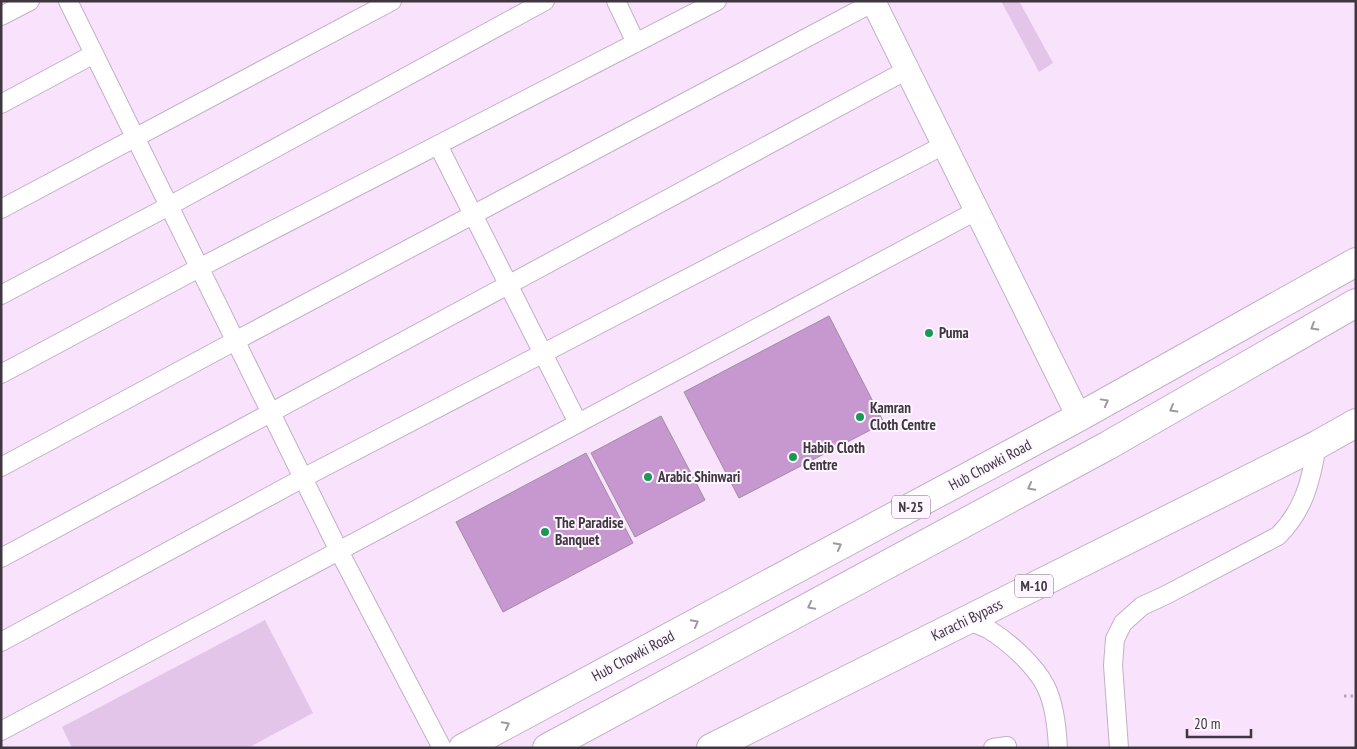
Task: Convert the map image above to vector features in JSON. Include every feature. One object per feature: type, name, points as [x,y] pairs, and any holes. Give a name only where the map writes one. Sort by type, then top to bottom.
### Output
[{"type":"highway","name":"Hub Chowki Road","points":[[463,748],[1079,417],[1356,262]]},
{"type":"highway","points":[[547,748],[1107,446],[1356,303]]},
{"type":"highway","name":"Karachi Bypass","points":[[711,748],[1317,445],[1356,423]]},
{"type":"street","points":[[1,16],[30,1]]},
{"type":"street","points":[[68,1],[339,551],[442,748]]},
{"type":"street","points":[[1,209],[392,1]]},
{"type":"street","points":[[1,295],[169,206],[545,1]]},
{"type":"street","points":[[616,1],[636,43]]},
{"type":"street","points":[[1,374],[199,268],[717,1]]},
{"type":"street","points":[[1,467],[873,2],[1079,417]]},
{"type":"street","points":[[1,104],[94,54]]},
{"type":"street","points":[[1,558],[907,70]]},
{"type":"street","points":[[438,145],[578,423]]},
{"type":"street","points":[[1,642],[303,478],[944,145]]},
{"type":"street","points":[[1,731],[976,211]]},
{"type":"street","points":[[1119,748],[1113,665],[1115,640],[1123,622],[1142,606],[1278,536],[1290,524],[1301,506],[1312,473],[1317,445]]},
{"type":"street","points":[[966,620],[989,630],[1017,652],[1036,671],[1046,686],[1053,704],[1058,748]]},
{"type":"path","points":[[1344,696],[1356,696]]},
{"type":"shaded area","points":[[1001,1],[1019,1],[1053,63],[1039,72]]},
{"type":"shaded area","points":[[265,620],[313,713],[248,748],[72,748],[62,727]]},
{"type":"building","points":[[829,316],[884,423],[739,498],[684,392]]},
{"type":"building","name":"Arabic Shinwari","points":[[661,416],[705,500],[635,537],[591,453]]},
{"type":"building","name":"The Paradise Banquet","points":[[586,453],[633,543],[503,612],[456,522]]},
{"type":"place","name":"Puma","points":[[929,333]]},
{"type":"place","name":"Kamran Cloth Centre","points":[[860,417]]},
{"type":"place","name":"Habib Cloth Centre","points":[[793,457]]},
{"type":"place","name":"Arabic Shinwari","points":[[648,477]]},
{"type":"place","name":"The Paradise Banquet","points":[[545,532]]}]
